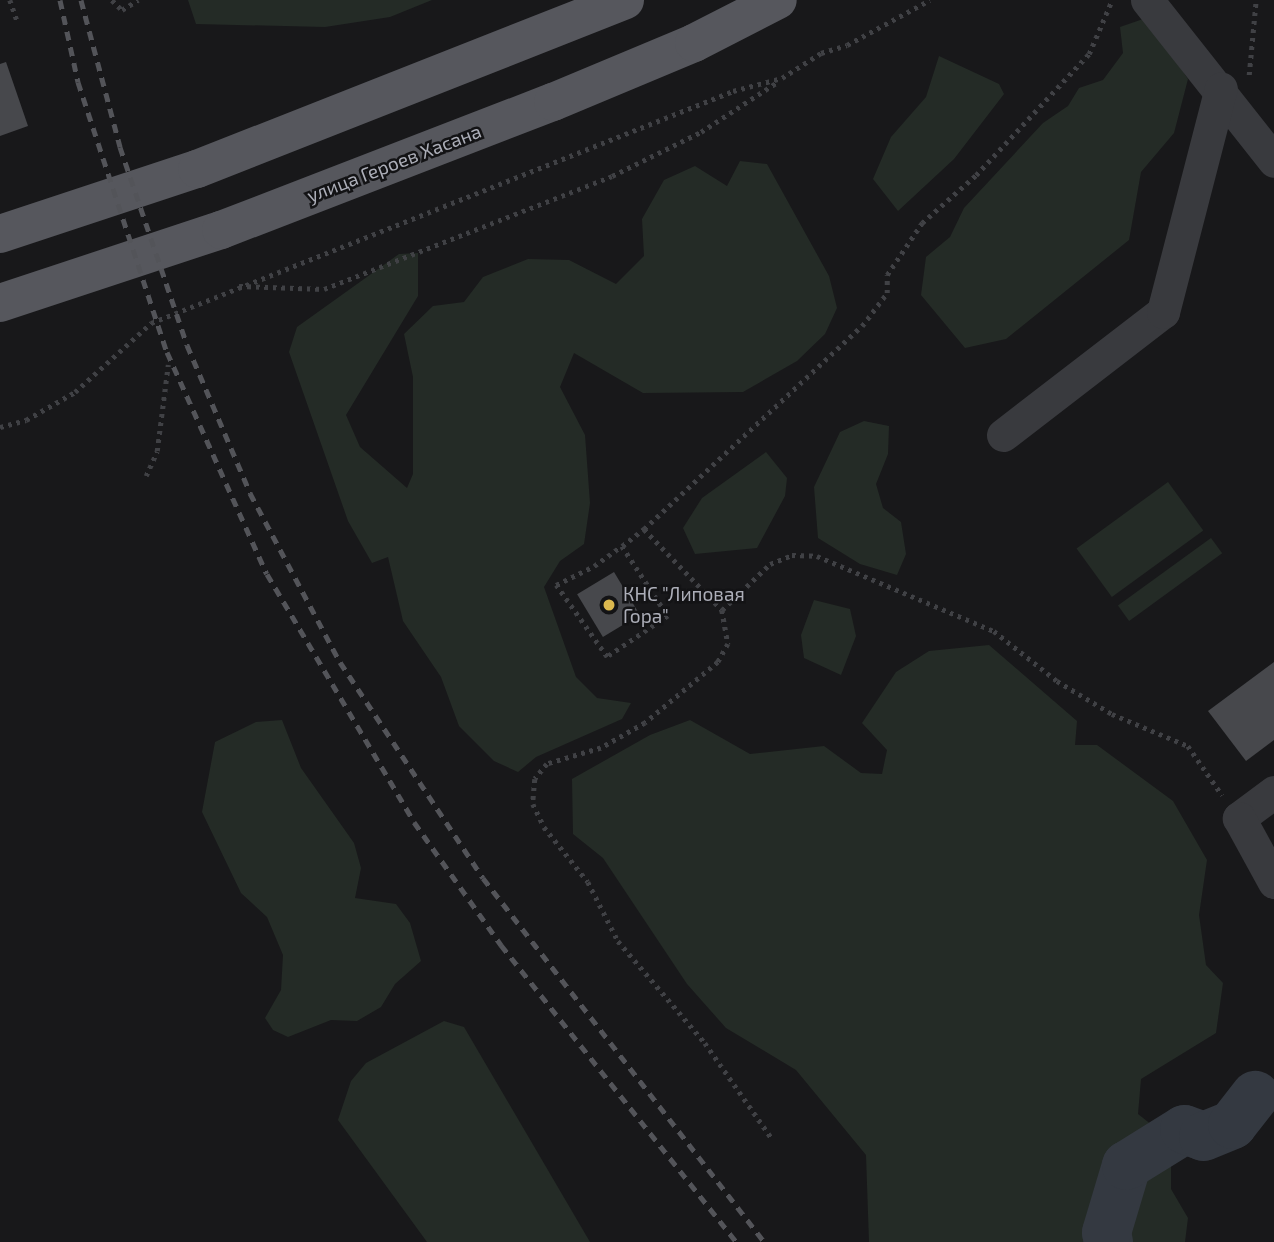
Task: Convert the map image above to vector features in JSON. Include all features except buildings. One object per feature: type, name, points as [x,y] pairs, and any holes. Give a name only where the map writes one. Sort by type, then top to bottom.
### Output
[{"type":"main road","points":[[0,234],[197,169],[625,0]]},
{"type":"main road","name":"улица Героев Хасана","points":[[0,303],[221,230],[540,107],[694,43],[778,0]]},
{"type":"street","points":[[1147,0],[1221,88],[1274,161]]},
{"type":"street","points":[[1003,435],[1163,312],[1221,88]]},
{"type":"street","points":[[1274,792],[1239,818],[1274,881]]},
{"type":"path","points":[[10,0],[18,23]]},
{"type":"path","points":[[112,0],[122,10],[138,0]]},
{"type":"path","points":[[237,285],[324,289],[612,176],[701,132],[821,53],[848,45],[930,0]]},
{"type":"path","points":[[622,546],[668,616],[607,657],[556,585],[622,546],[644,529],[862,326],[887,293],[887,275],[922,223],[976,175],[1089,54],[1112,0]]},
{"type":"path","points":[[1245,122],[1256,0]]},
{"type":"path","points":[[0,427],[26,420],[75,392],[151,323],[237,285],[733,91],[782,78]]},
{"type":"path","points":[[146,476],[157,450],[168,365]]},
{"type":"path","points":[[644,529],[722,610],[728,644],[718,662],[645,723],[601,748],[547,764],[535,779],[533,804],[544,827],[588,882],[618,941],[705,1043],[773,1140]]},
{"type":"path","points":[[722,610],[770,564],[792,555],[817,556],[994,631],[1056,681],[1112,714],[1188,746],[1239,818]]},
{"type":"shaded area","points":[[188,0],[432,0],[390,17],[325,27],[196,24]]},
{"type":"shaded area","points":[[1146,18],[1188,79],[1174,133],[1141,172],[1129,240],[1006,339],[965,348],[921,295],[926,257],[950,237],[964,208],[1043,123],[1068,106],[1079,88],[1103,80],[1123,53],[1120,27]]},
{"type":"shaded area","points":[[939,56],[999,84],[1004,94],[954,159],[898,211],[873,179],[891,137],[926,97]]},
{"type":"shaded area","points":[[740,161],[767,164],[829,276],[837,308],[825,334],[797,361],[743,392],[643,393],[574,353],[560,387],[585,435],[590,503],[584,544],[560,561],[544,587],[576,677],[597,698],[631,703],[622,719],[536,757],[518,772],[494,761],[459,726],[441,677],[403,621],[388,557],[372,563],[348,521],[289,352],[297,327],[399,254],[418,253],[418,296],[346,415],[360,447],[407,488],[413,474],[413,377],[404,334],[433,306],[464,302],[483,277],[528,259],[569,260],[616,284],[644,256],[642,219],[664,180],[695,166],[727,186]]},
{"type":"shaded area","points":[[864,421],[889,426],[888,454],[876,484],[883,508],[901,522],[906,554],[897,575],[860,564],[818,538],[814,487],[840,432]]},
{"type":"shaded area","points":[[766,452],[787,478],[785,496],[757,548],[695,554],[683,528],[702,498]]},
{"type":"shaded area","points":[[1168,482],[1203,531],[1112,597],[1077,548]]},
{"type":"shaded area","points":[[1211,538],[1222,553],[1129,621],[1118,606]]},
{"type":"shaded area","points":[[814,600],[850,609],[856,636],[841,675],[804,658],[801,635]]},
{"type":"shaded area","points":[[989,645],[1077,721],[1075,745],[1097,745],[1173,801],[1207,860],[1199,915],[1206,965],[1223,983],[1216,1033],[1141,1079],[1138,1114],[1171,1140],[1171,1189],[1188,1218],[1185,1242],[869,1242],[866,1155],[796,1070],[726,1028],[687,984],[603,858],[573,834],[572,779],[650,735],[690,720],[750,754],[824,746],[861,773],[882,774],[887,750],[862,723],[896,672],[929,651]]},
{"type":"shaded area","points":[[282,720],[301,768],[354,843],[361,868],[355,898],[396,904],[410,923],[421,961],[395,984],[381,1007],[357,1021],[331,1020],[288,1037],[273,1030],[265,1018],[281,990],[283,955],[267,917],[241,893],[202,812],[215,742],[256,722]]},
{"type":"shaded area","points":[[444,1021],[464,1027],[590,1242],[427,1242],[338,1120],[351,1081],[366,1063]]},
{"type":"waterway","points":[[1108,1242],[1106,1232],[1126,1165],[1184,1129],[1203,1136],[1232,1124],[1255,1095]]},
{"type":"railway","points":[[60,0],[78,82],[167,352],[267,574],[414,822],[501,945],[736,1242]]},
{"type":"railway","points":[[81,0],[120,147],[187,345],[250,493],[340,662],[483,878],[764,1242]]},
{"type":"place","name":"КНС \"Липовая Гора\"","points":[[609,605]]}]
